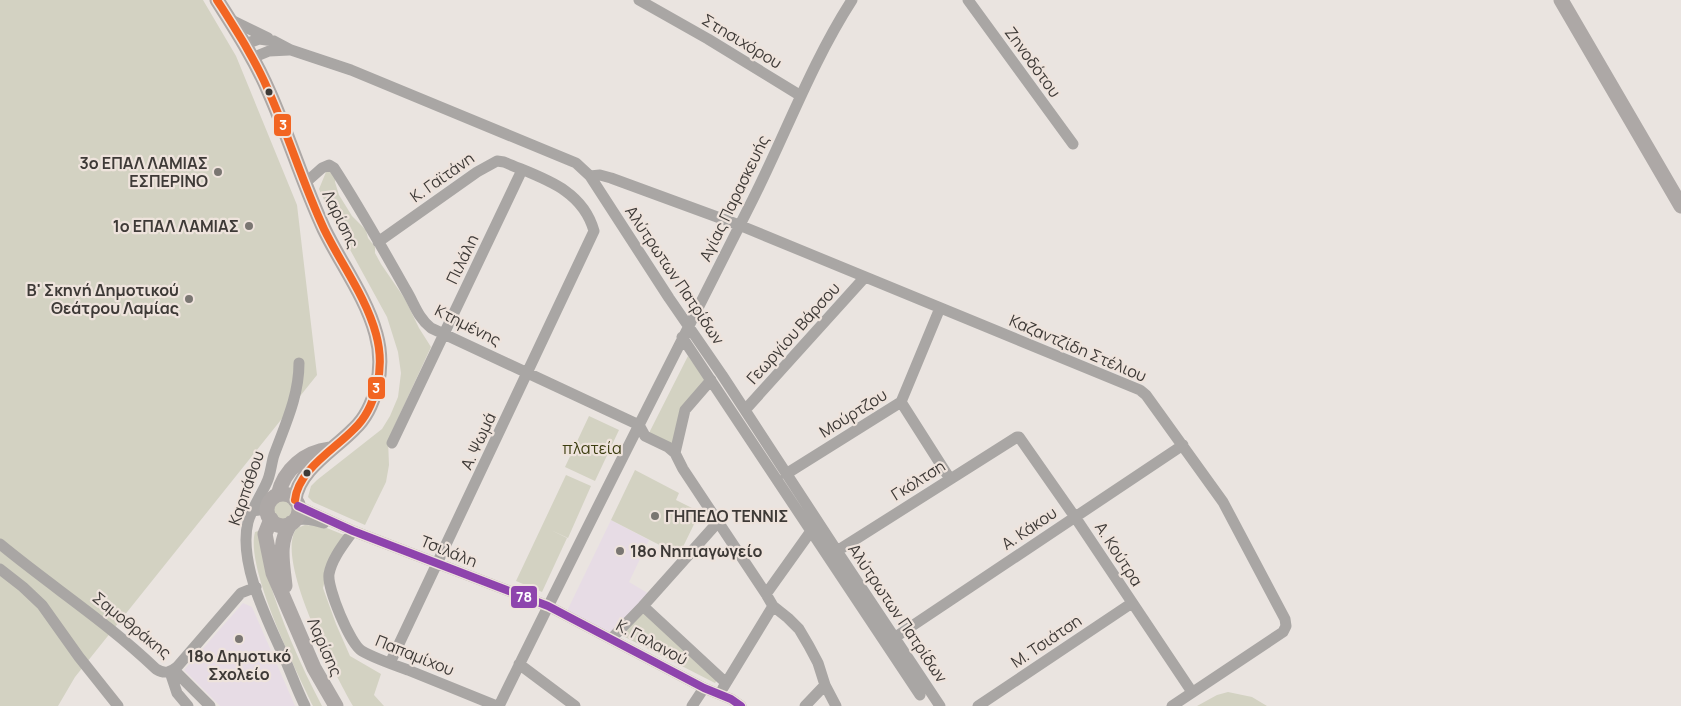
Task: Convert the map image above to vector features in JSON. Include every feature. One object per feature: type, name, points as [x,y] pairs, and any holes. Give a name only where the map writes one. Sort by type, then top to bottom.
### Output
[{"type":"main road","name":"Λαρίσης","points":[[217,0],[245,44],[269,92],[304,184],[325,231],[371,320],[380,356],[379,379],[368,411],[355,429],[330,449],[301,480],[296,491],[295,512],[283,537],[281,553],[286,600]]},
{"type":"main road","points":[[1561,0],[1681,206]]},
{"type":"main road","name":"Λαρίσης","points":[[330,449],[316,451],[298,463],[289,472],[281,484],[272,505],[265,534],[273,573],[314,668],[336,706]]},
{"type":"main road","points":[[288,495],[295,512],[280,525],[272,505],[288,495]]},
{"type":"street","name":"Στησιχόρου","points":[[639,0],[708,39],[801,96]]},
{"type":"street","name":"Αγίας Παρασκευής","points":[[498,706],[739,225],[801,96],[843,13],[852,0]]},
{"type":"street","name":"Ζηνοδότου","points":[[968,0],[1073,144]]},
{"type":"street","name":"Αλύτρωτων Πατρίδων","points":[[231,20],[291,50],[351,70],[576,163],[590,176],[940,706]]},
{"type":"street","points":[[245,44],[259,39],[274,41]]},
{"type":"street","points":[[252,58],[269,51],[291,50]]},
{"type":"street","name":"Κ. Γαϊτάνη","points":[[378,242],[489,164],[497,161],[504,162],[567,190],[576,198],[591,220],[594,231]]},
{"type":"street","name":"Κτημένης","points":[[304,184],[322,168],[329,165],[334,168],[357,203],[407,291],[420,318],[431,328],[639,425],[645,436],[668,447],[675,453]]},
{"type":"street","name":"Πιλάλη","points":[[392,443],[522,170]]},
{"type":"street","name":"Καζαντζίδη Στέλιου","points":[[590,176],[604,176],[739,225],[1140,390],[1146,395],[1208,480],[1233,519],[1285,619],[1286,626],[1283,632],[1192,692]]},
{"type":"street","name":"Α. Ψωμά","points":[[390,663],[594,231]]},
{"type":"street","name":"Γεωργίου Βάρσου","points":[[745,410],[865,277]]},
{"type":"street","name":"Μούρτζου","points":[[786,474],[901,402],[940,308]]},
{"type":"street","points":[[682,337],[920,695]]},
{"type":"street","name":"Καρπάθου","points":[[299,363],[299,375],[294,402],[274,456],[267,483],[252,511],[247,531],[247,548],[249,565],[256,587],[272,630],[305,706]]},
{"type":"street","points":[[711,380],[685,410],[675,453],[773,606],[799,630],[818,663],[825,685],[836,706]]},
{"type":"street","points":[[901,402],[950,479]]},
{"type":"street","name":"Γκόλτση","points":[[837,551],[1017,437]]},
{"type":"street","name":"Α. Κούτρα","points":[[1017,437],[1023,440],[1192,692]]},
{"type":"street","name":"Α. Κάκου","points":[[894,638],[1183,445]]},
{"type":"street","points":[[252,511],[272,505],[267,483]]},
{"type":"street","name":"Τσιλάλη","points":[[295,512],[303,518],[331,525],[339,525],[548,606]]},
{"type":"street","points":[[611,639],[644,606],[718,522]]},
{"type":"street","name":"Παπαμίχου","points":[[353,531],[342,546],[329,576],[330,588],[343,621],[355,644],[361,650],[390,663],[498,706]]},
{"type":"street","points":[[766,594],[811,531]]},
{"type":"street","name":"Σαμοθράκης","points":[[0,544],[38,575],[109,626],[156,669],[163,672],[172,671],[241,593],[256,587]]},
{"type":"street","points":[[0,569],[42,605],[118,706]]},
{"type":"street","name":"Μ. Τσιάτση","points":[[978,706],[1132,603]]},
{"type":"street","name":"Κ. Γαλανού","points":[[548,606],[741,706]]},
{"type":"street","points":[[644,606],[725,682]]},
{"type":"street","points":[[720,694],[725,682],[773,606]]},
{"type":"street","points":[[519,664],[576,706]]},
{"type":"street","points":[[172,671],[176,692],[188,706]]},
{"type":"street","points":[[172,671],[210,706]]},
{"type":"street","points":[[805,706],[825,685]]},
{"type":"street","points":[[692,706],[704,688]]},
{"type":"street","points":[[1172,706],[1192,692]]},
{"type":"shaded area","points":[[611,520],[649,540],[629,582],[651,595],[613,639],[567,611]]},
{"type":"shaded area","name":"18ο Δημοτικό Σχολείο","points":[[243,603],[252,607],[295,706],[220,706],[184,670]]},
{"type":"green space","points":[[0,0],[203,0],[236,56],[297,205],[317,375],[75,677],[58,706],[0,706]]},
{"type":"green space","points":[[329,171],[336,175],[335,182],[339,195],[352,216],[366,230],[381,264],[405,299],[419,328],[431,347],[388,440],[389,465],[386,482],[365,525],[313,502],[308,497],[311,486],[317,480],[382,429],[398,397],[401,373],[398,352],[387,317],[331,215],[319,189],[326,172]]},
{"type":"green space","points":[[688,356],[706,381],[671,445],[649,433]]},
{"type":"green space","name":"πλατεία","points":[[589,416],[619,430],[595,481],[565,467]]},
{"type":"green space","name":"ΓΗΠΕΔΟ ΤΕΝΝΙΣ","points":[[635,470],[679,493],[676,500],[700,512],[679,555],[611,520]]},
{"type":"green space","points":[[566,475],[591,486],[568,538],[551,530],[567,538],[542,592],[516,581]]},
{"type":"green space","points":[[279,498],[287,498],[294,505],[294,513],[287,520],[279,520],[272,513],[272,505]]},
{"type":"green space","points":[[305,525],[322,526],[344,535],[330,561],[323,588],[350,656],[381,674],[374,695],[384,706],[353,706],[321,644],[300,589],[293,564],[292,543],[297,528]]},
{"type":"green space","points":[[258,531],[272,590],[284,624],[298,658],[322,706],[313,706],[264,593],[257,569],[254,548],[255,532]]},
{"type":"green space","points":[[639,614],[648,614],[718,679],[715,683],[623,636],[622,633]]},
{"type":"green space","points":[[1228,692],[1252,697],[1267,706],[1197,706],[1217,695]]},
{"type":"transit line","name":"3","points":[[217,0],[264,80],[324,229],[372,320],[379,347],[380,367],[377,386],[362,420],[310,470],[303,479],[295,500]]},
{"type":"transit line","name":"78","points":[[298,506],[353,531],[548,606],[704,688],[731,699],[741,706]]},
{"type":"place","name":"3ο ΕΠΑΛ ΛΑΜΙΑΣ ΕΣΠΕΡΙΝΟ","points":[[218,172]]},
{"type":"place","name":"1ο ΕΠΑΛ ΛΑΜΙΑΣ","points":[[249,226]]},
{"type":"place","name":"Β' Σκηνή Δημοτικού Θεάτρου Λαμίας","points":[[189,299]]},
{"type":"place","name":"ΓΗΠΕΔΟ ΤΕΝΝΙΣ","points":[[655,516]]},
{"type":"place","name":"18ο Νηπιαγωγείο","points":[[620,551]]},
{"type":"place","name":"18ο Δημοτικό Σχολείο","points":[[239,639]]}]
